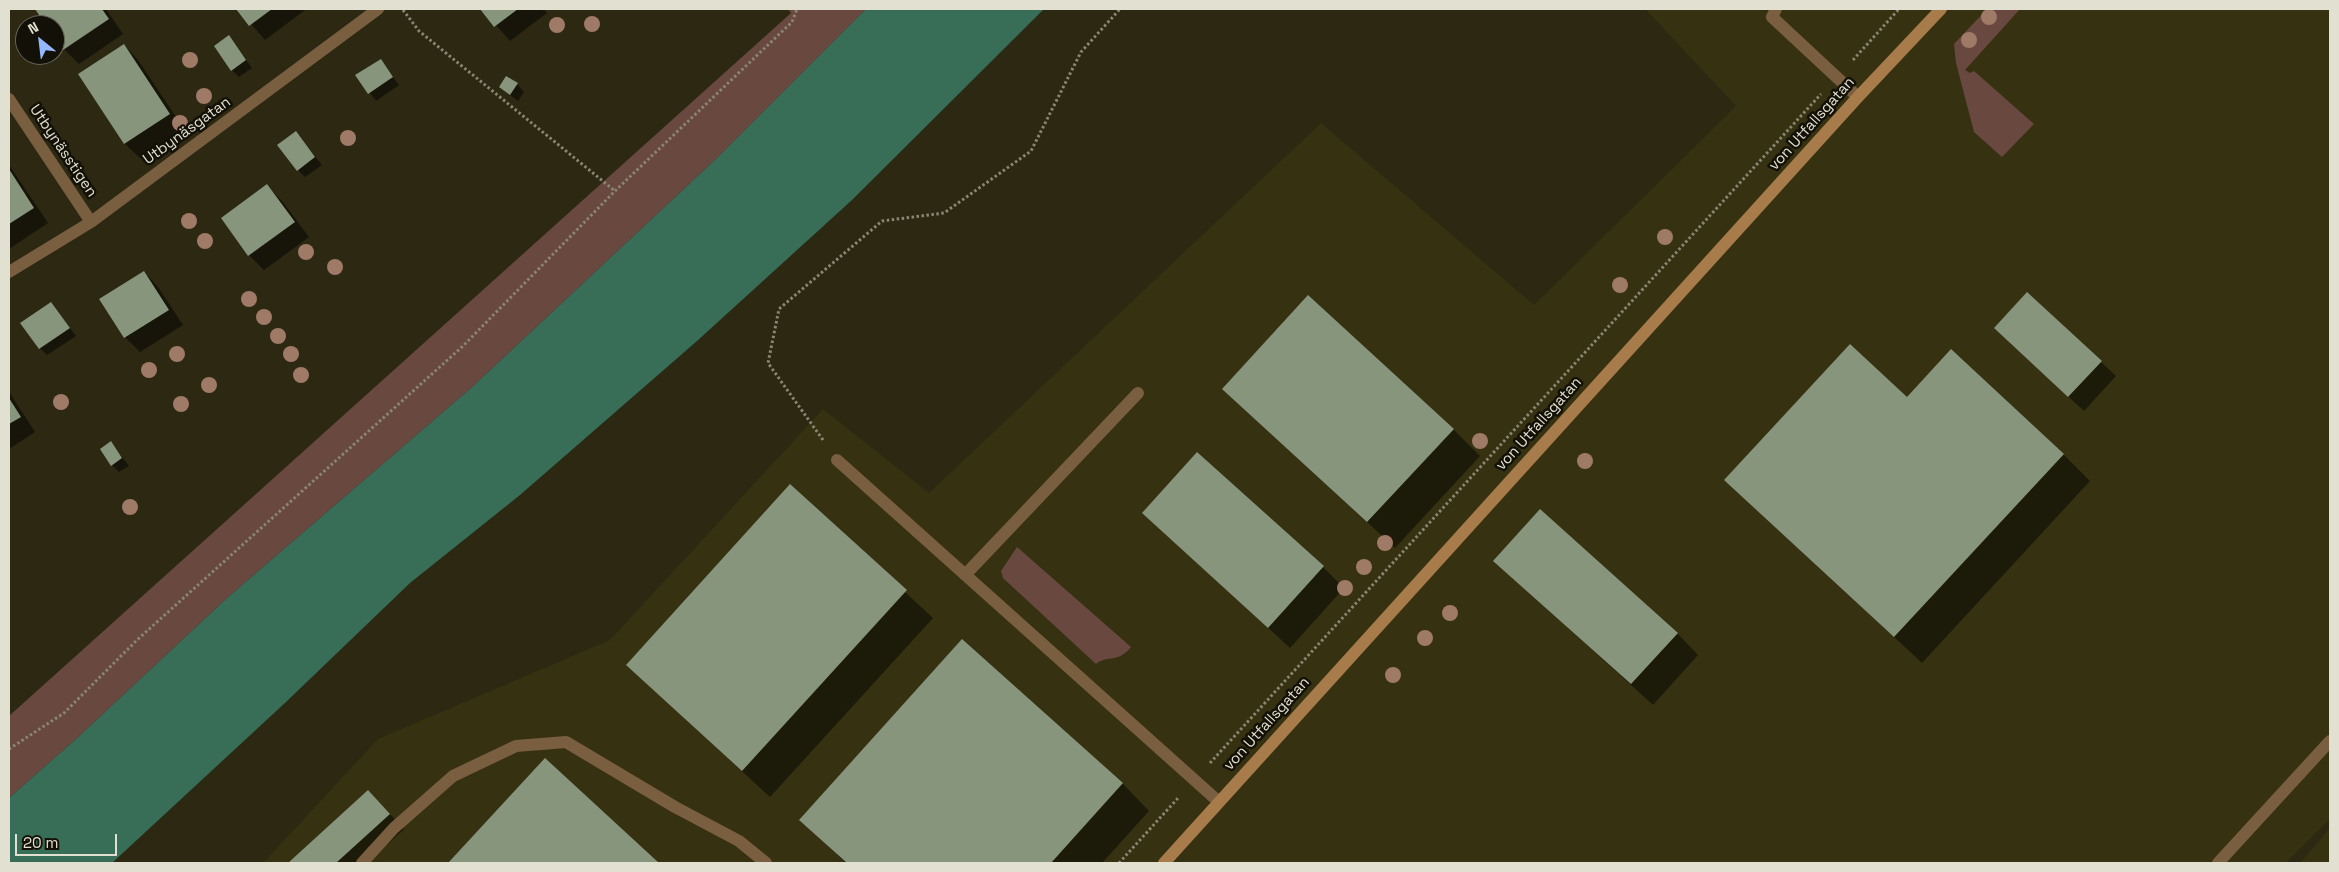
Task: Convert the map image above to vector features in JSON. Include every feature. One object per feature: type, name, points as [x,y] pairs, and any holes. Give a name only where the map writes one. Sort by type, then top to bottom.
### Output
[{"type":"street","name":"Utbynäsgatan","points":[[9,272],[91,222],[378,9]]},
{"type":"street","points":[[1776,9],[1772,18],[1858,97]]},
{"type":"street","name":"von Utfallsgatan","points":[[1164,863],[1858,97],[1941,9]]},
{"type":"street","name":"Utbynässtigen","points":[[9,99],[91,222]]},
{"type":"street","points":[[965,575],[1138,393]]},
{"type":"street","points":[[837,460],[1219,802]]},
{"type":"street","points":[[2218,863],[2330,741]]},
{"type":"street","points":[[362,863],[394,828],[453,776],[516,746],[566,742],[675,807],[740,841],[766,863]]},
{"type":"path","points":[[402,9],[419,31],[615,191]]},
{"type":"path","points":[[9,749],[64,713],[137,640],[462,346],[615,191],[792,22],[797,9]]},
{"type":"path","points":[[837,460],[768,363],[779,309],[882,221],[944,214],[1031,151],[1081,52],[1120,9]]},
{"type":"path","points":[[1119,863],[1899,9]]},
{"type":"shaded area","points":[[788,9],[866,9],[718,157],[471,388],[227,598],[76,739],[9,798],[9,716],[791,13]]},
{"type":"shaded area","points":[[866,9],[1044,9],[852,200],[697,341],[520,495],[410,583],[286,702],[112,863],[9,863],[9,798],[76,739],[227,598],[471,388],[718,157]]},
{"type":"shaded area","points":[[1645,9],[2330,9],[2330,819],[2286,863],[263,863],[378,739],[610,640],[823,409],[929,493],[1321,123],[1534,305],[1736,106]]},
{"type":"shaded area","points":[[1987,9],[2020,9],[1965,70],[1970,73],[1974,71],[2034,124],[2002,157],[1974,132],[1956,63],[1954,44]]},
{"type":"shaded area","points":[[1017,547],[1131,647],[1117,657],[1096,664],[1003,578],[1001,571]]},
{"type":"shaded area","points":[[2330,828],[2330,863],[2300,863]]},
{"type":"building","points":[[35,9],[102,9],[109,19],[65,49],[65,15],[39,15]]},
{"type":"building","points":[[236,9],[272,9],[249,26]]},
{"type":"building","points":[[480,9],[518,9],[494,27]]},
{"type":"building","points":[[229,35],[246,60],[231,71],[214,46]]},
{"type":"building","points":[[124,44],[170,114],[124,144],[78,74]]},
{"type":"building","points":[[381,59],[393,77],[368,94],[355,75]]},
{"type":"building","points":[[506,76],[518,83],[510,95],[499,87]]},
{"type":"building","points":[[296,131],[315,157],[297,171],[277,145]]},
{"type":"building","points":[[9,169],[34,208],[9,224]]},
{"type":"building","points":[[267,184],[295,222],[248,256],[221,218]]},
{"type":"building","points":[[144,271],[169,310],[124,338],[99,299]]},
{"type":"building","points":[[2027,292],[2102,361],[2068,397],[1994,328]]},
{"type":"building","points":[[1308,295],[1454,429],[1367,522],[1222,389]]},
{"type":"building","points":[[51,302],[70,328],[39,349],[20,323]]},
{"type":"building","points":[[1850,344],[1907,397],[1951,349],[2064,454],[1894,637],[1724,480]]},
{"type":"building","points":[[9,398],[21,417],[9,424]]},
{"type":"building","points":[[111,441],[122,458],[111,466],[100,449]]},
{"type":"building","points":[[1197,452],[1324,566],[1268,628],[1142,513]]},
{"type":"building","points":[[790,484],[907,590],[742,771],[626,665]]},
{"type":"building","points":[[1540,509],[1678,633],[1631,684],[1493,561]]},
{"type":"building","points":[[962,639],[1123,783],[1051,863],[847,863],[799,820]]},
{"type":"building","points":[[545,758],[659,863],[448,863]]},
{"type":"building","points":[[368,790],[390,814],[336,863],[288,863]]}]
